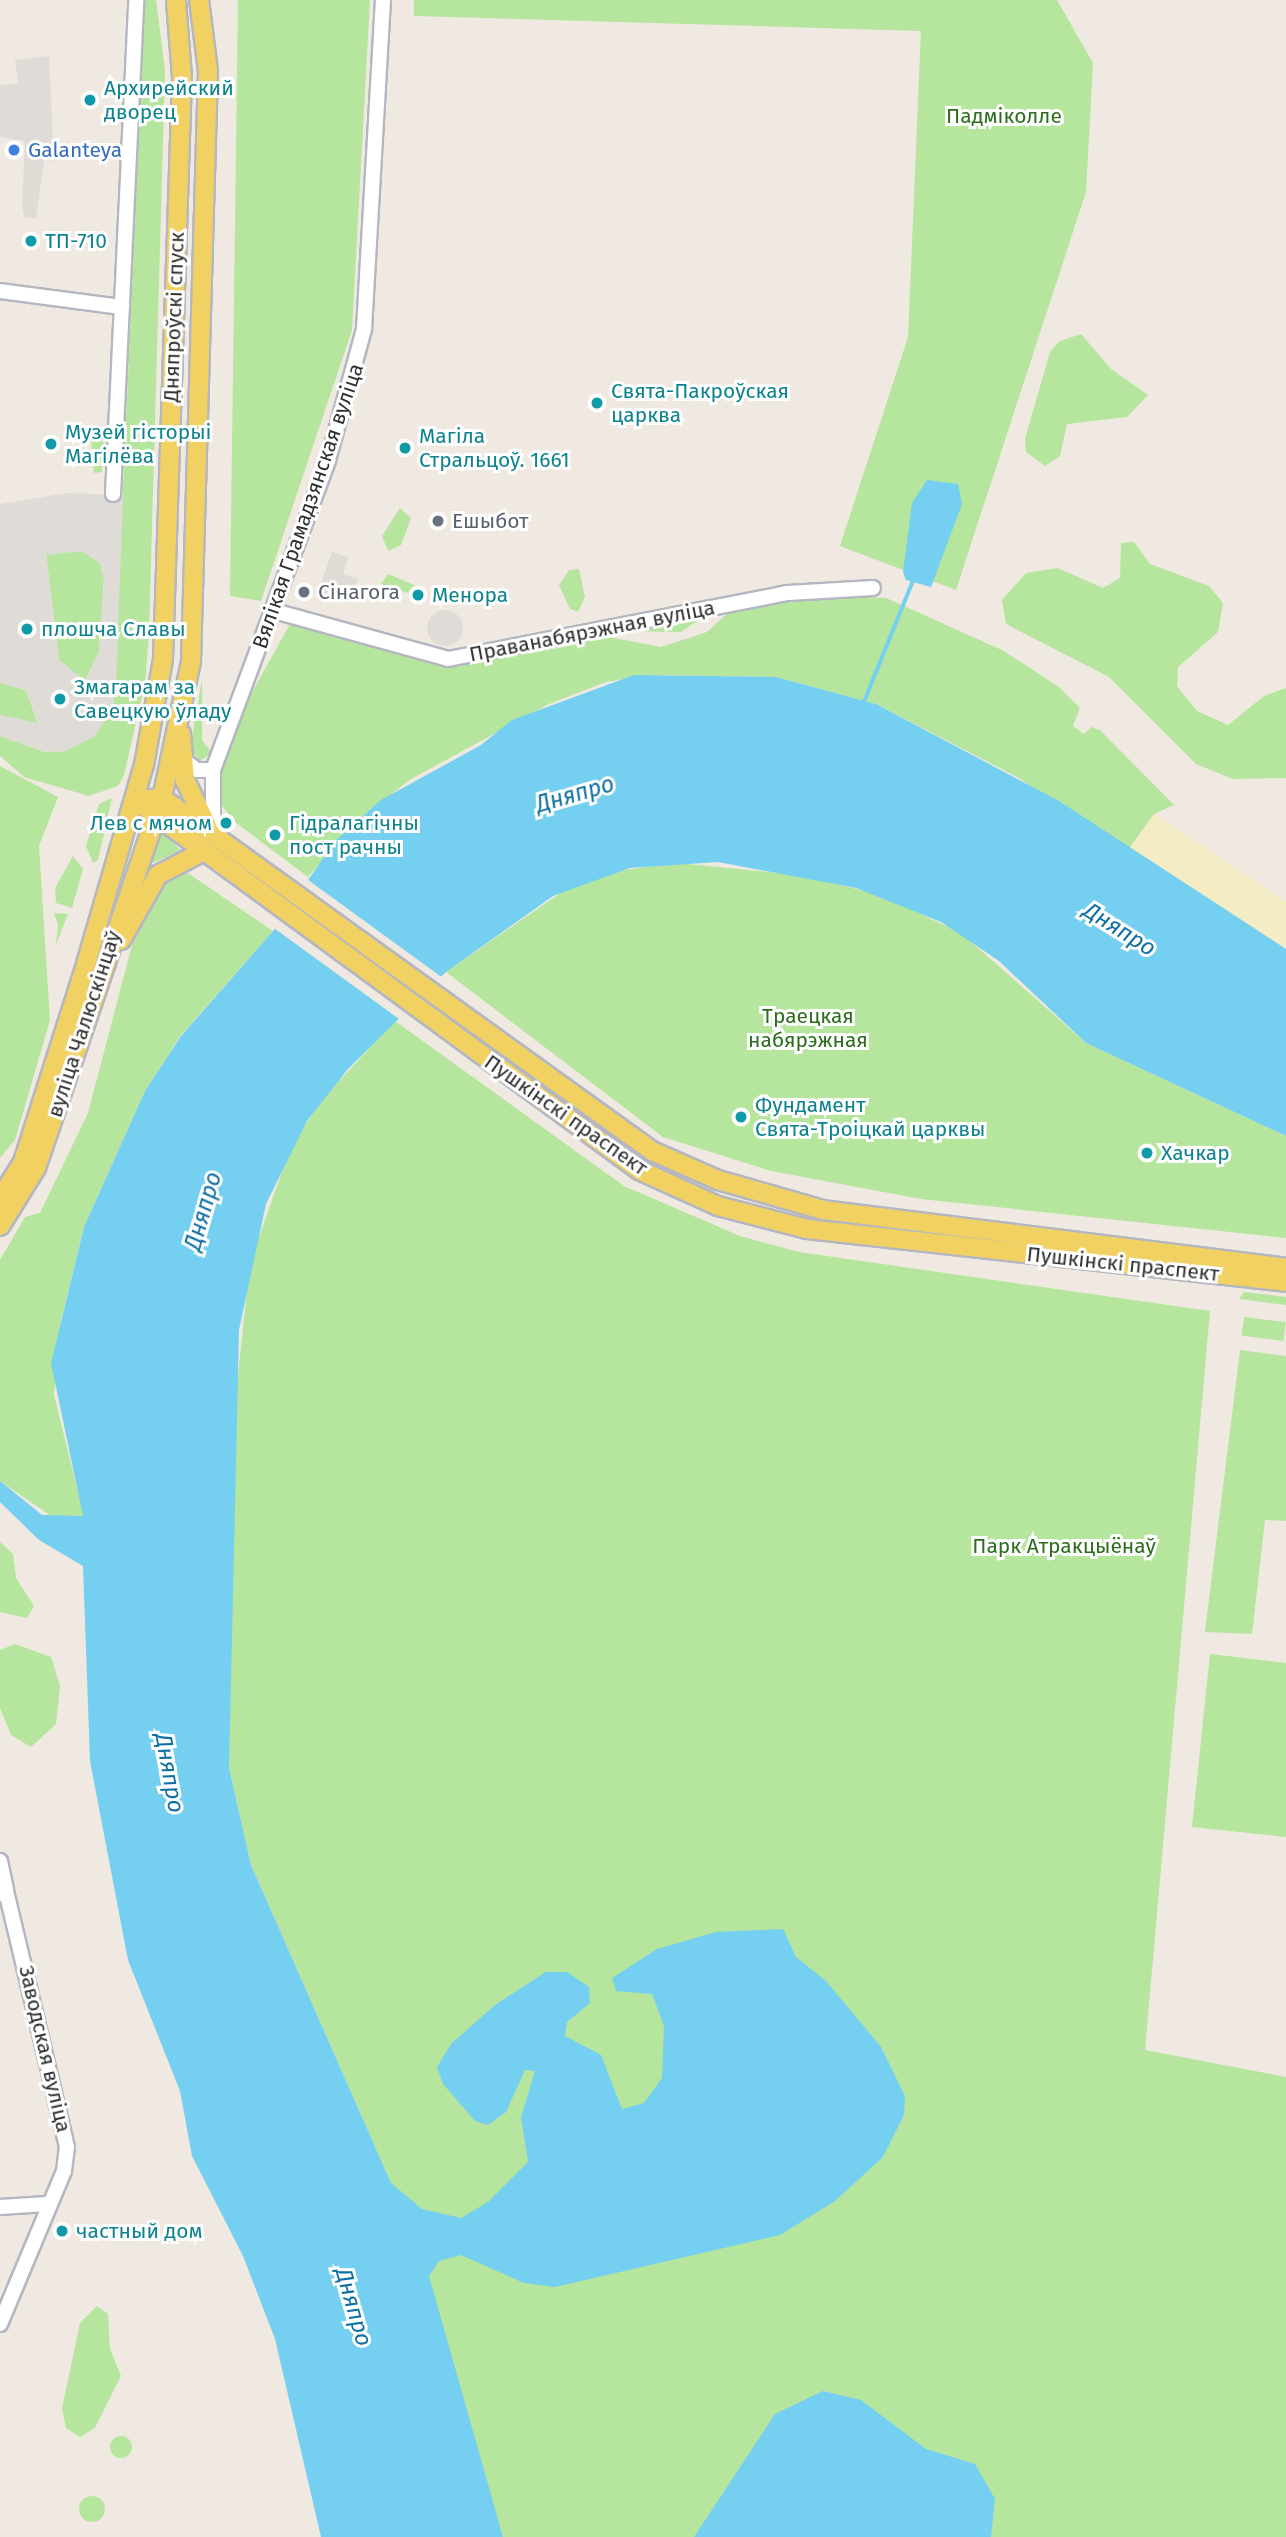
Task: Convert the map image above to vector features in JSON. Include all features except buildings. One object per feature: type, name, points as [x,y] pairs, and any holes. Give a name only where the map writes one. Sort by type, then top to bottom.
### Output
[{"type":"main road","name":"Дняпроўскі спуск","points":[[135,800],[163,659],[182,77],[176,0]]},
{"type":"main road","name":"Дняпроўскі спуск","points":[[162,798],[191,661],[207,99],[199,0]]},
{"type":"main road","name":"Пушкінскі праспект","points":[[179,727],[191,798],[214,835]]},
{"type":"main road","points":[[135,800],[162,798]]},
{"type":"main road","name":"Пушкінскі праспект","points":[[162,798],[652,1152],[749,1191],[823,1210],[1286,1268]]},
{"type":"main road","name":"вуліца Чалюскінцаў","points":[[0,1226],[36,1167],[162,798]]},
{"type":"main road","name":"Пушкінскі праспект","points":[[135,800],[200,853],[639,1170],[741,1215],[807,1229],[1286,1282]]},
{"type":"main road","name":"вуліца Чалюскінцаў","points":[[0,1199],[23,1161],[48,1088],[135,800]]},
{"type":"main road","points":[[86,1018],[149,887],[200,853]]},
{"type":"street","points":[[113,494],[136,0]]},
{"type":"street","name":"Вялікая Грамадзянская вуліца","points":[[214,835],[213,770],[328,460],[365,329],[383,0]]},
{"type":"street","points":[[0,290],[122,307]]},
{"type":"street","name":"Праванабярэжная вуліца","points":[[274,611],[448,659],[788,593],[873,588]]},
{"type":"street","points":[[185,761],[197,770],[213,770]]},
{"type":"street","name":"Заводская вуліца","points":[[0,1861],[3,1892],[67,2147],[0,2324]]},
{"type":"street","points":[[0,2207],[47,2204]]},
{"type":"green space","points":[[145,0],[156,0],[165,70],[149,634],[145,683],[124,775],[118,786],[89,796],[24,777],[0,756],[0,736],[45,752],[66,751],[113,708]]},
{"type":"green space","points":[[238,0],[370,0],[352,330],[261,601],[230,596]]},
{"type":"green space","name":"Падміколле","points":[[414,0],[1057,0],[1093,63],[1086,192],[956,590],[840,546],[908,337],[921,31],[414,16]]},
{"type":"green space","points":[[1081,334],[1111,369],[1148,395],[1127,417],[1067,424],[1060,456],[1045,466],[1026,452],[1025,439],[1050,352],[1060,341]]},
{"type":"green space","points":[[97,432],[104,444],[102,472],[94,473],[91,440]]},
{"type":"green space","points":[[400,508],[411,518],[401,545],[388,551],[382,536]]},
{"type":"green space","points":[[1134,542],[1150,564],[1209,586],[1223,603],[1218,632],[1178,667],[1177,686],[1197,711],[1228,725],[1264,696],[1286,688],[1286,778],[1233,779],[1196,764],[1109,677],[1006,624],[1002,600],[1026,573],[1058,568],[1103,588],[1120,578],[1121,543]]},
{"type":"green space","points":[[82,551],[100,563],[104,579],[99,652],[85,681],[59,660],[46,554]]},
{"type":"green space","points":[[579,569],[585,597],[578,612],[570,609],[559,585],[569,570]]},
{"type":"green space","points":[[388,574],[416,586],[418,596],[381,584]]},
{"type":"green space","points":[[813,594],[886,598],[1002,650],[1059,687],[1080,708],[1073,726],[1084,734],[1091,727],[1100,730],[1174,805],[1154,814],[1128,850],[1017,777],[876,704],[776,677],[651,675],[606,682],[549,704],[411,779],[354,823],[308,877],[235,822],[219,802],[216,779],[241,712],[290,624],[448,664],[598,635],[661,647],[707,632],[731,610]]},
{"type":"green space","points":[[706,615],[681,632],[628,631],[628,628]]},
{"type":"green space","points":[[202,679],[202,740],[212,753],[200,761],[190,749]]},
{"type":"green space","points":[[0,683],[26,690],[38,724],[0,715]]},
{"type":"green space","points":[[0,766],[58,797],[39,846],[50,1020],[15,1140],[0,1158]]},
{"type":"green space","points":[[112,798],[98,860],[93,863],[86,846],[99,804]]},
{"type":"green space","points":[[161,829],[181,851],[150,864],[156,831]]},
{"type":"green space","points":[[73,856],[83,869],[72,908],[56,903],[55,888]]},
{"type":"green space","name":"Траецкая набярэжная","points":[[676,863],[802,875],[880,895],[961,933],[1086,1043],[1286,1136],[1286,1238],[921,1199],[771,1171],[663,1137],[446,972],[572,885],[610,872]]},
{"type":"green space","points":[[182,869],[273,931],[181,1035],[145,1091],[84,1227],[61,1320],[54,1395],[84,1516],[54,1518],[0,1481],[0,1260],[25,1217],[40,1213],[88,1113],[142,907],[152,886]]},
{"type":"green space","points":[[54,913],[68,914],[56,945],[58,925]]},
{"type":"green space","name":"Парк Атракцыёнаў","points":[[395,1021],[624,1186],[740,1236],[799,1252],[1210,1311],[1145,2050],[1286,2077],[1286,2537],[503,2537],[391,2183],[251,1865],[229,1768],[234,1413],[250,1262],[292,1144],[325,1096]]},
{"type":"green space","points":[[1244,1292],[1286,1297],[1286,1305],[1239,1299]]},
{"type":"green space","points":[[1244,1317],[1286,1322],[1283,1341],[1242,1336]]},
{"type":"green space","points":[[1240,1350],[1286,1356],[1286,1521],[1265,1520],[1252,1634],[1205,1632]]},
{"type":"green space","points":[[0,1542],[13,1554],[16,1578],[34,1606],[27,1618],[0,1612]]},
{"type":"green space","points":[[15,1644],[51,1657],[60,1686],[56,1724],[31,1747],[11,1735],[0,1708],[0,1650]]},
{"type":"green space","points":[[1210,1654],[1286,1663],[1286,1837],[1192,1827]]},
{"type":"green space","points":[[97,2306],[108,2314],[110,2349],[121,2376],[95,2428],[80,2437],[66,2428],[62,2408],[80,2323]]},
{"type":"green space","points":[[121,2436],[129,2439],[132,2447],[129,2455],[121,2458],[113,2455],[110,2447],[113,2439]]},
{"type":"green space","points":[[92,2496],[101,2500],[105,2509],[101,2518],[92,2522],[83,2518],[79,2509],[83,2500]]},
{"type":"sand","points":[[1154,814],[1286,902],[1286,949],[1128,850]]},
{"type":"shaded area","points":[[49,56],[54,161],[44,160],[36,219],[24,217],[22,206],[25,141],[0,137],[0,85],[18,83],[15,60]]},
{"type":"shaded area","name":"плошча Славы","points":[[67,493],[123,495],[113,708],[95,736],[66,751],[45,752],[0,736],[0,715],[38,723],[26,690],[0,683],[0,504]],"holes":[[[82,551],[100,563],[104,579],[99,652],[85,681],[59,660],[46,555]]]},
{"type":"shaded area","points":[[332,552],[348,557],[343,574],[358,579],[350,603],[318,592]]},
{"type":"shaded area","points":[[445,610],[458,615],[463,628],[458,641],[445,646],[432,641],[427,628],[432,615]]},
{"type":"water","points":[[927,480],[958,484],[962,504],[931,587],[906,580],[903,572],[912,503]]},
{"type":"water","name":"Дняпро","points":[[634,675],[776,677],[876,704],[1059,801],[1286,949],[1286,1136],[1086,1043],[999,961],[941,922],[856,888],[718,862],[630,868],[553,896],[446,972],[348,1069],[307,1121],[266,1204],[239,1330],[229,1768],[251,1865],[391,2183],[422,2209],[461,2218],[488,2202],[528,2162],[521,2117],[535,2071],[525,2070],[506,2112],[488,2125],[475,2121],[443,2084],[437,2067],[451,2044],[495,2005],[546,1972],[567,1972],[589,1987],[590,2003],[567,2022],[565,2036],[601,2055],[622,2109],[644,2103],[662,2078],[664,2026],[652,1994],[616,1991],[612,1978],[657,1949],[716,1932],[783,1929],[796,1957],[826,1981],[881,2047],[905,2096],[904,2115],[883,2157],[835,2201],[780,2235],[555,2287],[524,2283],[461,2255],[439,2261],[429,2276],[503,2537],[321,2537],[275,2339],[243,2256],[192,2156],[180,2091],[128,1960],[90,1761],[83,1566],[39,1540],[0,1502],[0,1481],[42,1515],[83,1516],[51,1363],[84,1227],[145,1091],[181,1036],[273,931],[335,841],[381,800],[481,745],[512,720]]},
{"type":"water","points":[[823,2391],[861,2400],[926,2449],[975,2464],[995,2499],[991,2537],[694,2537],[775,2414]]},
{"type":"pier","points":[[304,877],[444,979],[409,1026],[269,925]]},
{"type":"waterway","points":[[864,702],[913,581]]},
{"type":"place","name":"Архирейский дворец","points":[[90,100]]},
{"type":"place","name":"Galanteya","points":[[14,150]]},
{"type":"place","name":"ТП-710","points":[[31,241]]},
{"type":"place","name":"Свята-Пакроўская царква","points":[[597,403]]},
{"type":"place","name":"Музей гісторыі Магілёва","points":[[51,444]]},
{"type":"place","name":"Магіла Стральцоў. 1661","points":[[405,448]]},
{"type":"place","name":"Ешыбот","points":[[438,521]]},
{"type":"place","name":"Сінагога","points":[[304,592]]},
{"type":"place","name":"Менора","points":[[418,595]]},
{"type":"place","name":"плошча Славы","points":[[27,629]]},
{"type":"place","name":"Змагарам за Савецкую ўладу","points":[[60,699]]},
{"type":"place","name":"Лев с мячом","points":[[226,823]]},
{"type":"place","name":"Гідралагічны пост рачны","points":[[275,835]]},
{"type":"place","name":"Фундамент Свята-Троіцкай царквы","points":[[741,1117]]},
{"type":"place","name":"Хачкар","points":[[1147,1153]]},
{"type":"place","name":"частный дом","points":[[62,2231]]}]
